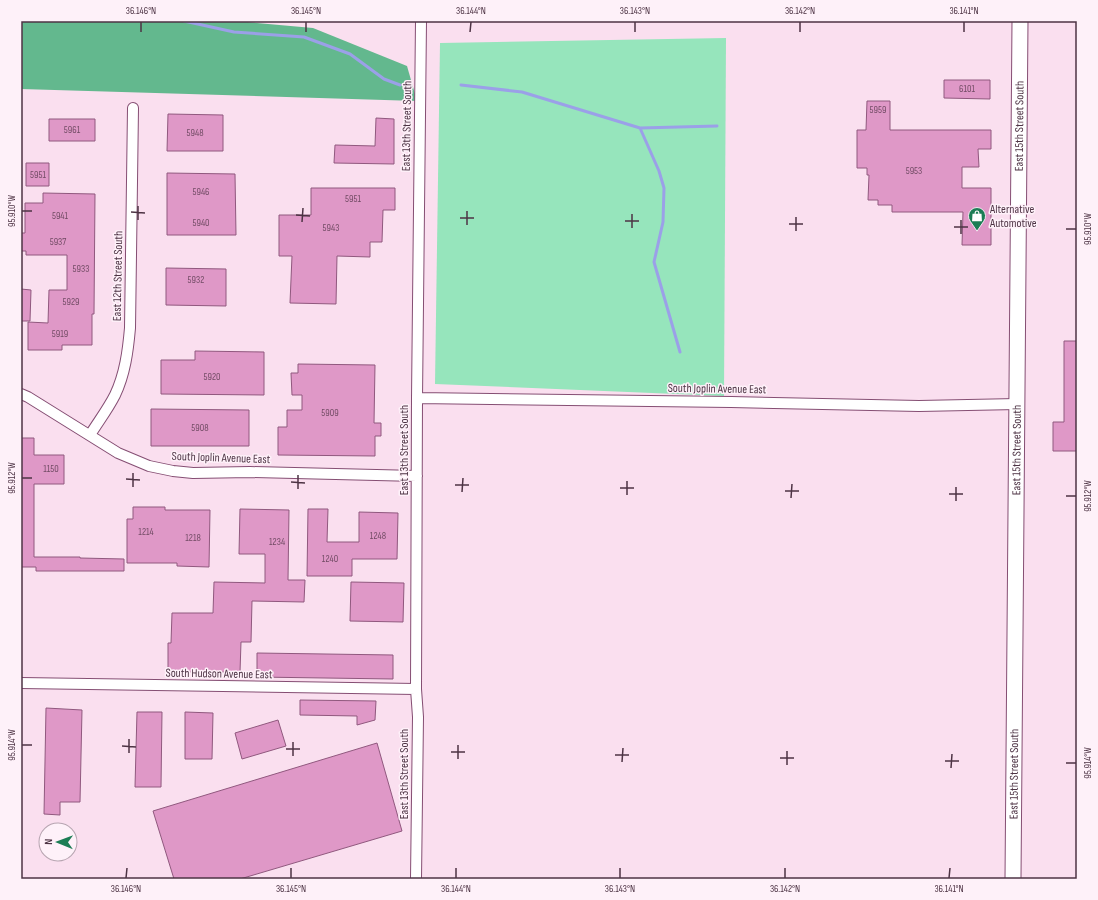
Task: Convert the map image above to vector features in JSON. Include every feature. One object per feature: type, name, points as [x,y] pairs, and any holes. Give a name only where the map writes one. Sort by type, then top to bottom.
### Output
[{"type":"main road","name":"East 15th Street South","points":[[1012,879],[1020,21]]},
{"type":"street","name":"East 13th Street South","points":[[416,879],[418,724],[416,689],[417,398],[421,21]]},
{"type":"street","name":"East 12th Street South","points":[[90,435],[114,396],[123,374],[128,349],[130,324],[133,108]]},
{"type":"street","name":"South Joplin Avenue East","points":[[21,394],[118,453],[149,466],[173,471],[193,473],[250,472],[417,476]]},
{"type":"street","name":"South Joplin Avenue East","points":[[417,398],[919,406],[1016,404]]},
{"type":"street","name":"South Hudson Avenue East","points":[[21,684],[416,689]]},
{"type":"green space","points":[[21,21],[236,21],[313,28],[407,66],[417,101],[21,89]]},
{"type":"green space","points":[[726,38],[724,396],[435,384],[440,43]]},
{"type":"building","points":[[944,80],[990,80],[990,99],[944,98]]},
{"type":"building","points":[[867,101],[890,101],[890,130],[991,130],[991,149],[978,149],[979,167],[962,167],[962,188],[991,188],[991,245],[962,245],[963,212],[892,212],[892,205],[878,205],[878,200],[868,200],[869,175],[867,175],[867,168],[857,168],[857,130],[866,130]]},
{"type":"building","points":[[168,114],[223,115],[223,151],[167,151]]},
{"type":"building","points":[[376,118],[394,119],[394,164],[334,163],[335,145],[375,146]]},
{"type":"building","points":[[49,119],[95,119],[95,141],[49,141]]},
{"type":"building","points":[[26,163],[49,163],[49,186],[26,186]]},
{"type":"building","points":[[167,173],[235,174],[236,235],[167,235]]},
{"type":"building","points":[[311,188],[395,188],[395,210],[383,210],[382,242],[370,242],[370,257],[337,256],[336,304],[290,303],[292,256],[279,256],[279,215],[311,215]]},
{"type":"building","points":[[43,193],[95,194],[94,314],[92,314],[92,345],[62,345],[62,350],[28,350],[28,322],[48,323],[49,290],[67,290],[67,255],[26,255],[26,251],[21,251],[21,233],[25,233],[25,203],[43,203]]},
{"type":"building","points":[[166,268],[226,269],[226,306],[166,305]]},
{"type":"building","points":[[21,289],[31,290],[30,321],[21,321]]},
{"type":"building","points":[[1064,341],[1077,341],[1077,451],[1053,451],[1053,422],[1064,422]]},
{"type":"building","points":[[195,351],[264,352],[264,395],[161,394],[161,360],[195,360]]},
{"type":"building","points":[[298,364],[375,365],[374,423],[381,423],[381,436],[375,436],[375,456],[278,455],[278,427],[287,427],[287,410],[302,410],[302,395],[292,395],[291,373],[298,373]]},
{"type":"building","points":[[151,409],[249,410],[249,446],[151,446]]},
{"type":"building","points":[[21,438],[34,438],[34,455],[64,455],[64,484],[34,484],[34,557],[124,559],[124,571],[36,571],[36,567],[21,567]]},
{"type":"building","points":[[133,507],[165,507],[165,510],[210,510],[209,567],[177,566],[177,563],[127,563],[127,519],[133,519]]},
{"type":"building","points":[[240,509],[289,510],[288,580],[305,580],[304,602],[252,601],[251,642],[241,642],[240,672],[168,672],[168,643],[171,643],[172,613],[213,613],[214,582],[265,583],[265,554],[239,554]]},
{"type":"building","points":[[308,509],[328,509],[327,542],[359,542],[359,512],[398,513],[397,559],[352,559],[352,576],[307,576]]},
{"type":"building","points":[[351,582],[404,583],[403,622],[350,621]]},
{"type":"building","points":[[257,653],[393,655],[393,679],[257,677]]},
{"type":"building","points":[[300,700],[376,701],[375,720],[357,725],[357,716],[300,715]]},
{"type":"building","points":[[46,708],[82,710],[80,802],[60,802],[60,815],[44,814]]},
{"type":"building","points":[[137,712],[162,712],[161,787],[135,787]]},
{"type":"building","points":[[185,712],[213,713],[212,759],[185,759]]},
{"type":"building","points":[[278,720],[286,746],[242,759],[235,733]]},
{"type":"building","points":[[377,743],[402,831],[240,879],[174,879],[153,811]]},
{"type":"waterway","points":[[184,21],[234,32],[304,37],[350,54],[384,79],[400,85]]},
{"type":"waterway","points":[[461,85],[522,92],[640,128],[717,126]]},
{"type":"waterway","points":[[640,128],[659,171],[664,188],[663,222],[654,262],[680,352]]},
{"type":"place","name":"Alternative Automotive","points":[[977,231]]}]
